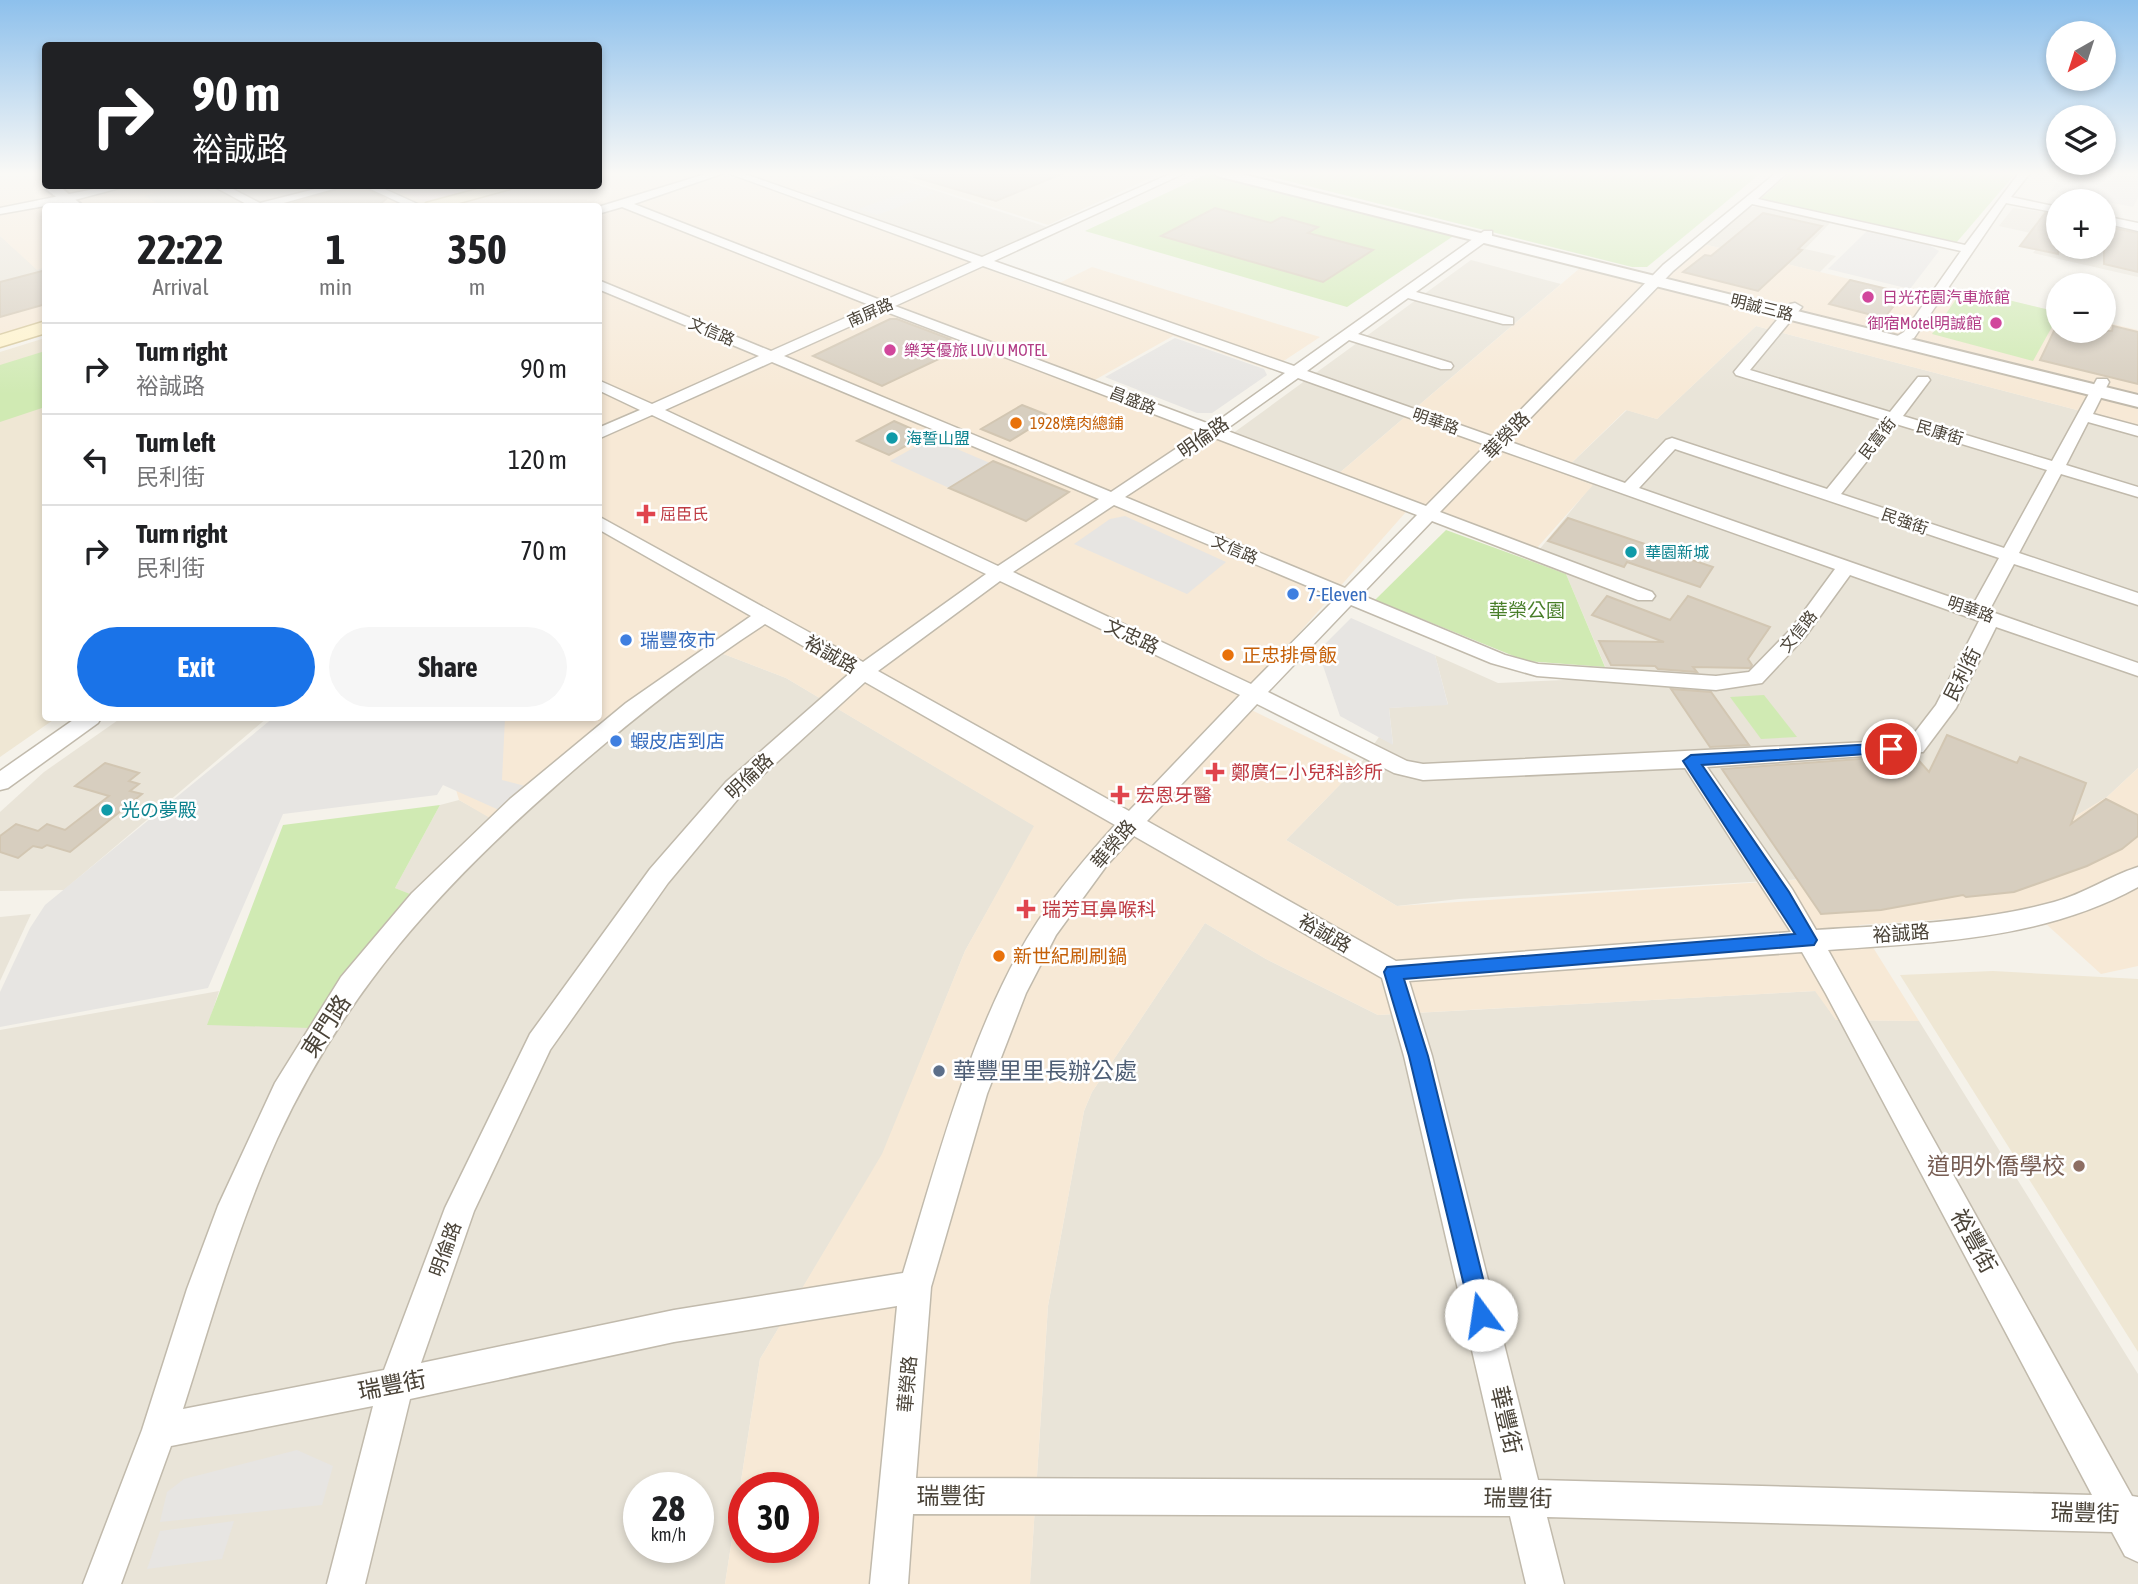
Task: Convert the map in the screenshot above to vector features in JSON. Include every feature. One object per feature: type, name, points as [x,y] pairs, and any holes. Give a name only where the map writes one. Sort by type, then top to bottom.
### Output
[{"type":"main road","points":[[0,331],[42,319]]},
{"type":"main road","points":[[0,341],[42,328]]},
{"type":"street","name":"昌盛路","points":[[734,247],[1644,596]]},
{"type":"street","name":"明華路","points":[[942,247],[2138,670]]},
{"type":"street","name":"南屏路","points":[[602,432],[1014,247]]},
{"type":"street","name":"明倫路","points":[[346,1584],[396,1385],[460,1208],[511,1099],[546,1033],[659,876],[734,788],[863,672],[998,574],[1214,430],[1469,247]]},
{"type":"street","name":"明誠三路","points":[[1528,247],[2100,386],[2138,391]]},
{"type":"street","name":"華榮路","points":[[889,1584],[915,1287],[973,1094],[1013,992],[1047,928],[1131,822],[1657,279],[1694,247]]},
{"type":"street","points":[[1902,338],[1968,249],[1959,247]]},
{"type":"street","name":"文信路","points":[[602,286],[1498,659],[1537,670],[1704,682],[1738,682],[1755,678],[1763,673],[1798,633],[1847,566]]},
{"type":"street","points":[[1406,293],[1508,321]]},
{"type":"street","name":"民康街","points":[[1792,311],[1741,372],[2138,492]]},
{"type":"street","points":[[1346,335],[1446,366]]},
{"type":"street","name":"民富街","points":[[1831,496],[1923,380]]},
{"type":"street","name":"文忠路","points":[[602,386],[1255,694],[1402,768],[1423,772],[1691,761]]},
{"type":"street","name":"明誠三路","points":[[2100,386],[2138,401]]},
{"type":"street","name":"民利街","points":[[1691,761],[1915,747],[1945,708],[2008,555],[2100,386]]},
{"type":"street","points":[[2082,416],[2138,431]]},
{"type":"street","name":"民強街","points":[[1628,489],[1672,443],[2138,598]]},
{"type":"street","name":"裕誠路","points":[[602,523],[1393,972],[1971,929],[2038,918],[2104,896],[2138,876]]},
{"type":"street","name":"東門路","points":[[102,1584],[159,1431],[211,1264],[233,1204],[289,1086],[315,1039],[359,975],[418,903],[522,802],[636,704],[713,648],[763,617]]},
{"type":"street","points":[[0,782],[86,721]]},
{"type":"street","points":[[1691,761],[1783,896],[1808,940]]},
{"type":"street","name":"裕豐街","points":[[1808,940],[2133,1524]]},
{"type":"street","name":"華豐街","points":[[1393,972],[1419,1056],[1545,1584]]},
{"type":"street","name":"瑞豐街","points":[[159,1431],[396,1385],[674,1326],[915,1287]]},
{"type":"street","name":"瑞豐街","points":[[898,1496],[1525,1498],[2133,1524]]},
{"type":"shaded area","points":[[0,247],[12,247],[37,269],[42,268],[42,283],[0,295]]},
{"type":"shaded area","points":[[12,247],[42,247],[42,268],[37,270]]},
{"type":"shaded area","points":[[602,247],[927,247],[1045,290],[1092,267],[1320,337],[1270,370],[1173,336],[1093,381],[1337,475],[1580,268],[1657,287],[1700,247],[1715,247],[1942,301],[1951,287],[2046,309],[2046,343],[2116,343],[2116,325],[2138,330],[2138,426],[1756,326],[1657,419],[1626,410],[1561,473],[1593,485],[1536,549],[1413,504],[1237,703],[1361,763],[1286,840],[1397,906],[1855,876],[2046,834],[2107,797],[2138,768],[2138,966],[2101,974],[2034,913],[1859,925],[1919,1021],[1836,1020],[1815,991],[1378,1015],[1266,959],[1205,923],[1092,1092],[1084,1111],[1048,1306],[1030,1584],[725,1584],[728,1563],[819,1563],[819,1472],[742,1472],[760,1359],[882,1154],[965,951],[1034,826],[786,678],[713,650],[495,821],[459,800],[436,721],[602,721]]},
{"type":"shaded area","points":[[953,247],[1005,247],[981,257]]},
{"type":"shaded area","points":[[1715,247],[1807,247],[1805,249],[1836,256],[1820,272]]},
{"type":"shaded area","points":[[1851,247],[1932,247],[1939,251],[1910,289],[1828,269]]},
{"type":"shaded area","points":[[2038,247],[2046,247],[2046,256],[2033,253]]},
{"type":"shaded area","points":[[2116,253],[2138,258],[2138,277],[2059,259],[2116,259]]},
{"type":"shaded area","points":[[1471,260],[1561,284],[1337,475],[1232,434]]},
{"type":"shaded area","points":[[42,283],[42,332],[0,344],[0,295]]},
{"type":"shaded area","points":[[1756,326],[2138,426],[2138,768],[2107,797],[2046,834],[1855,876],[1459,899],[1397,906],[1286,840],[1361,763],[1379,737],[1393,744],[1389,708],[1448,704],[1435,655],[1498,683],[1610,678],[1566,574],[1530,561],[1592,485],[1560,474],[1627,410],[1657,419]]},
{"type":"shaded area","points":[[1175,338],[1264,369],[1267,375],[1212,413],[1197,413],[1105,377]]},
{"type":"shaded area","points":[[42,339],[42,721],[52,721],[0,757],[0,352]]},
{"type":"shaded area","points":[[931,438],[990,463],[949,488],[890,461]]},
{"type":"shaded area","points":[[1125,516],[1226,562],[1187,594],[1074,544],[1110,519]]},
{"type":"shaded area","points":[[1351,618],[1435,655],[1448,705],[1389,708],[1393,745],[1340,716],[1318,651]]},
{"type":"shaded area","points":[[713,650],[786,678],[1035,826],[965,951],[883,1154],[760,1359],[742,1472],[728,1472],[728,1563],[725,1584],[0,1584],[0,1030],[219,991],[208,1025],[414,896],[395,888],[440,805],[459,800],[495,820]]},
{"type":"shaded area","points":[[117,721],[263,721],[64,890],[0,891],[0,812],[44,772]]},
{"type":"shaded area","points":[[269,721],[505,721],[502,780],[525,786],[499,810],[443,785],[437,795],[283,814],[208,988],[0,1027],[0,992],[30,928],[45,905]]},
{"type":"shaded area","points":[[31,914],[0,981],[0,917]]},
{"type":"shaded area","points":[[1205,923],[1266,959],[1378,1015],[1816,991],[1836,1020],[1919,1021],[2138,1374],[2138,1584],[1030,1584],[1048,1306],[1084,1111],[1092,1092]]},
{"type":"shaded area","name":"道明外僑學校","points":[[1993,971],[2138,979],[2138,1352],[1900,975]]},
{"type":"shaded area","points":[[297,1450],[333,1466],[322,1505],[160,1522],[167,1492],[184,1479]]},
{"type":"shaded area","points":[[234,1521],[222,1559],[147,1569],[160,1531]]},
{"type":"green space","points":[[1140,247],[1437,247],[1347,307]]},
{"type":"green space","points":[[1552,247],[1671,247],[1647,267],[1632,267]]},
{"type":"green space","name":"御宿Motel明誠館","points":[[1963,289],[2046,309],[2046,338],[2033,361],[1932,334]]},
{"type":"green space","points":[[42,352],[42,408],[0,422],[0,365]]},
{"type":"green space","name":"華榮公園","points":[[1446,530],[1566,574],[1605,667],[1526,661],[1375,600]]},
{"type":"green space","points":[[1764,695],[1797,737],[1761,739],[1730,697]]},
{"type":"green space","points":[[440,805],[395,888],[415,896],[310,1028],[207,1025],[283,825]]},
{"type":"building","points":[[1199,247],[1361,247],[1373,250],[1323,282]]},
{"type":"building","points":[[1722,247],[1800,247],[1798,249],[1802,250],[1758,291],[1683,272],[1705,255],[1711,256]]},
{"type":"building","points":[[2024,247],[2046,247],[2046,251]]},
{"type":"building","points":[[2116,247],[2138,247],[2138,272],[2104,264],[2104,259],[2116,259]]},
{"type":"building","points":[[42,271],[42,305],[0,317],[0,282]]},
{"type":"building","name":"日光花園汽車旅館","points":[[1850,280],[1904,293],[1884,318],[1829,304]]},
{"type":"building","name":"樂芙優旅 LUV U MOTEL","points":[[890,319],[897,319],[950,339],[945,341],[962,348],[882,386],[813,356]]},
{"type":"building","points":[[2116,327],[2138,332],[2138,384],[2040,360],[2048,343],[2116,343]]},
{"type":"building","name":"1928燒肉總鋪","points":[[1022,405],[1050,416],[1010,441],[981,429]]},
{"type":"building","name":"海誓山盟","points":[[894,421],[926,435],[889,455],[857,441]]},
{"type":"building","points":[[993,461],[1069,492],[1026,521],[949,488]]},
{"type":"building","name":"華園新城","points":[[1568,518],[1713,567],[1700,587],[1627,562],[1624,567],[1548,541]]},
{"type":"building","points":[[1607,596],[1670,620],[1688,596],[1770,627],[1748,659],[1752,665],[1750,668],[1693,667],[1697,672],[1658,669],[1655,666],[1611,665],[1599,641],[1664,642],[1592,615]]},
{"type":"building","points":[[1671,689],[1711,692],[1749,745],[1710,747]]},
{"type":"building","points":[[1947,735],[2017,763],[2020,757],[2086,783],[2071,824],[2106,799],[2138,815],[2138,836],[2122,849],[2087,866],[2014,892],[1966,897],[1963,895],[1881,910],[1821,914],[1722,769],[1914,755],[1929,772]]},
{"type":"building","name":"光の夢殿","points":[[105,763],[139,773],[129,781],[139,784],[130,791],[142,794],[70,852],[47,845],[42,848],[33,846],[18,858],[0,852],[0,836],[16,824],[38,831],[47,824],[65,830],[109,796],[75,786]]},
{"type":"place","name":"日光花園汽車旅館","points":[[1868,297]]},
{"type":"place","name":"御宿Motel明誠館","points":[[1996,323]]},
{"type":"place","name":"樂芙優旅 LUV U MOTEL","points":[[890,350]]},
{"type":"place","name":"1928燒肉總鋪","points":[[1016,423]]},
{"type":"place","name":"海誓山盟","points":[[892,438]]},
{"type":"place","name":"屈臣氏","points":[[646,514]]},
{"type":"place","name":"華園新城","points":[[1631,552]]},
{"type":"place","name":"7-Eleven","points":[[1293,594]]},
{"type":"place","name":"瑞豐夜市","points":[[626,640]]},
{"type":"place","name":"正忠排骨飯","points":[[1228,655]]},
{"type":"place","name":"蝦皮店到店","points":[[616,741]]},
{"type":"place","name":"鄭廣仁小兒科診所","points":[[1215,772]]},
{"type":"place","name":"宏恩牙醫","points":[[1120,795]]},
{"type":"place","name":"光の夢殿","points":[[107,810]]},
{"type":"place","name":"瑞芳耳鼻喉科","points":[[1026,909]]},
{"type":"place","name":"新世紀刷刷鍋","points":[[999,956]]},
{"type":"place","name":"華豐里里長辦公處","points":[[939,1071]]},
{"type":"place","name":"道明外僑學校","points":[[2079,1166]]},
{"type":"route","points":[[1481,1315],[1419,1056],[1393,972],[1808,940],[1783,896],[1691,761],[1891,749]]}]
